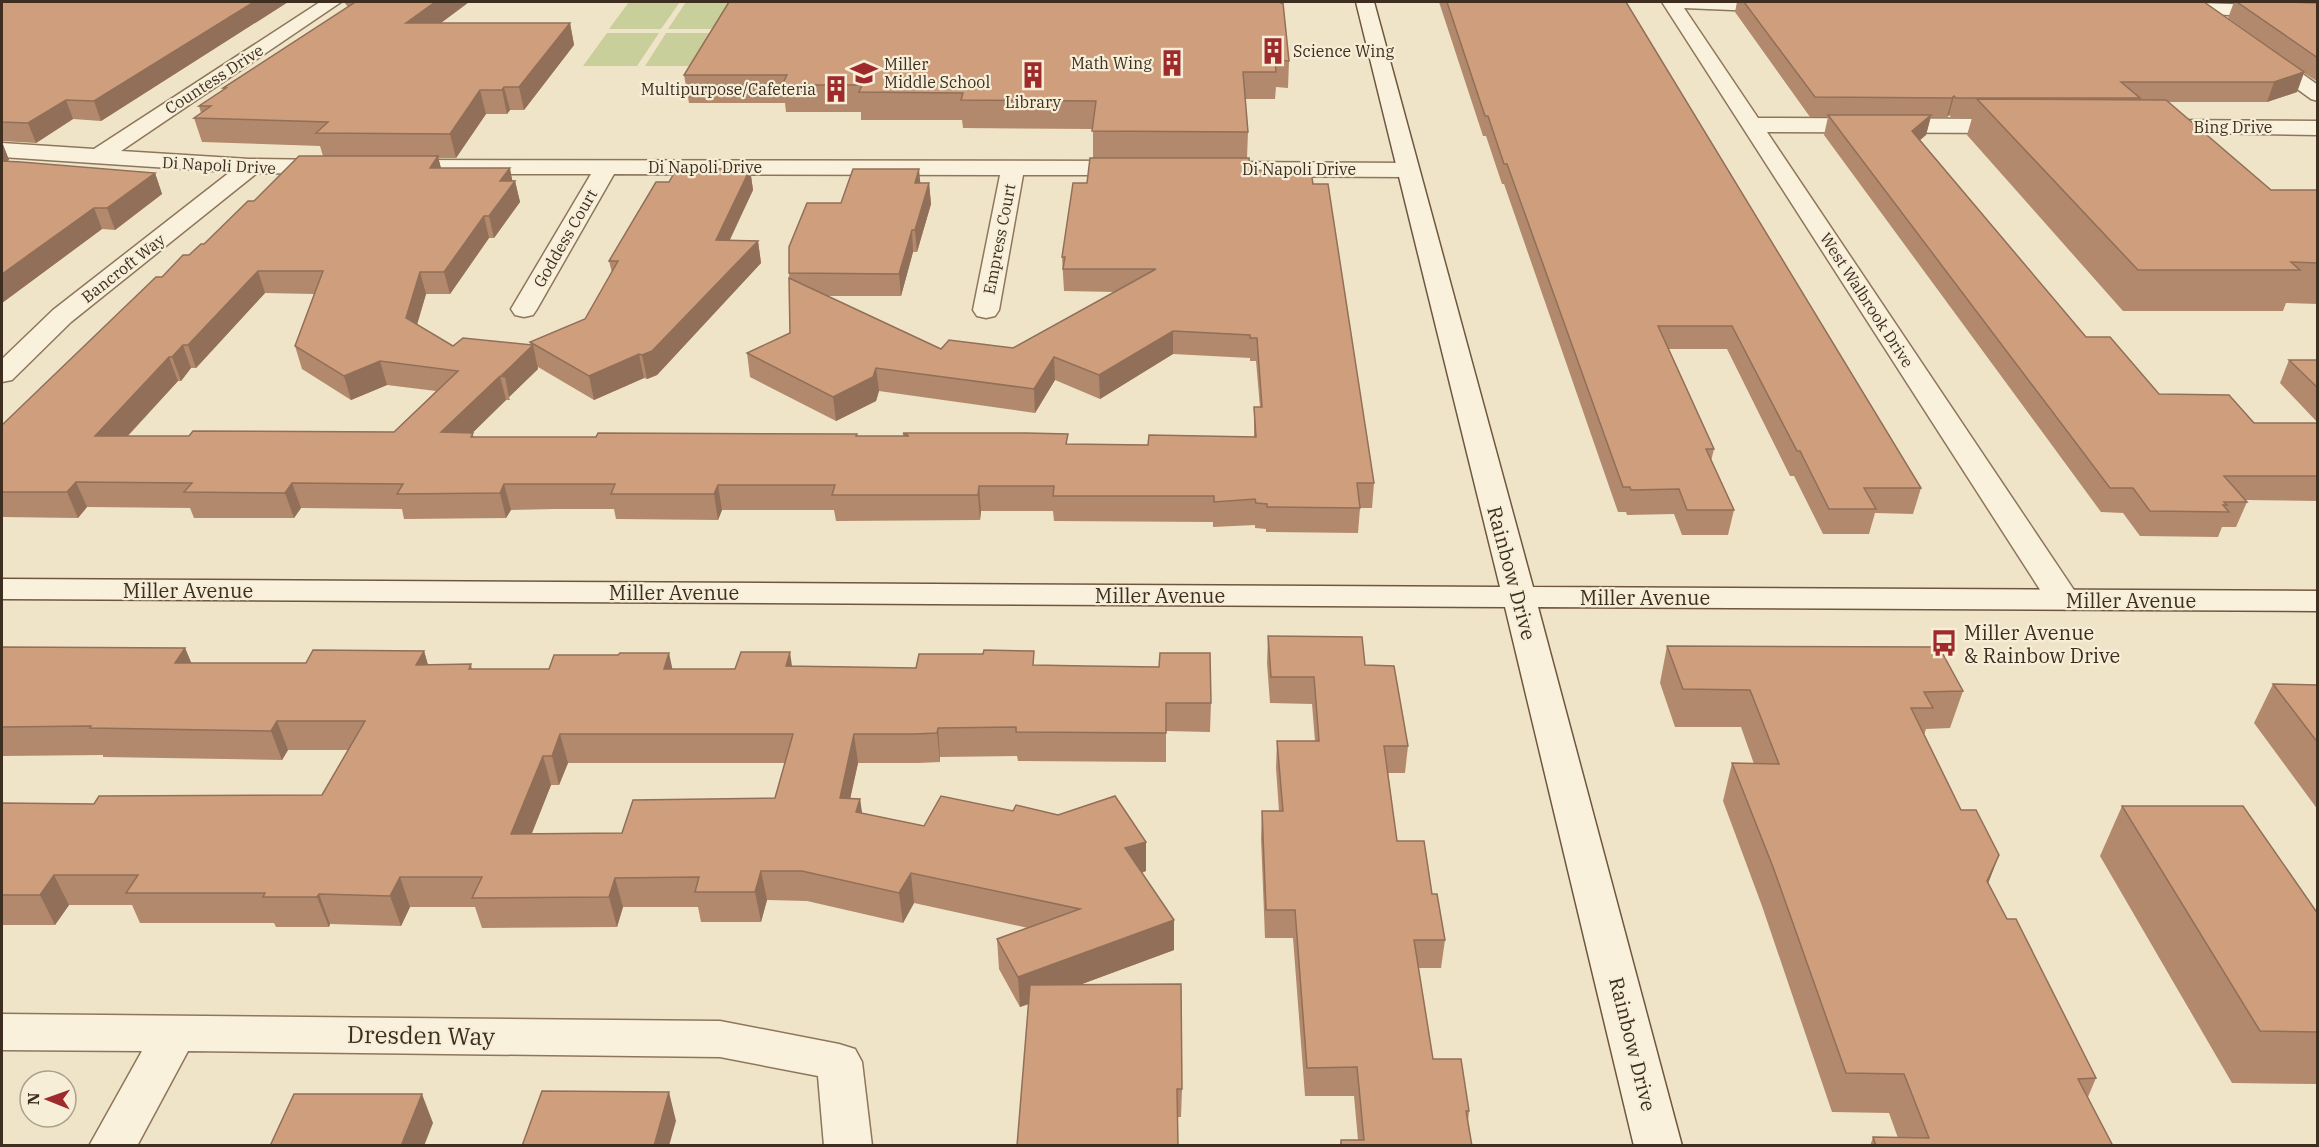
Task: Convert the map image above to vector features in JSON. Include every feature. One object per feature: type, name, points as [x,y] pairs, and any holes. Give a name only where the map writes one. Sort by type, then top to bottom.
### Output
[{"type":"street","name":"Countess Drive","points":[[97,157],[332,2]]},
{"type":"street","name":"Rainbow Drive","points":[[1365,2],[1658,1146]]},
{"type":"street","name":"West Walbrook Drive","points":[[1671,2],[2063,599]]},
{"type":"street","points":[[1681,2],[1796,6]]},
{"type":"street","points":[[2151,8],[2194,5],[2318,13]]},
{"type":"street","points":[[2194,5],[2226,27]]},
{"type":"street","points":[[2244,41],[2318,95]]},
{"type":"street","points":[[1753,126],[2034,127]]},
{"type":"street","name":"Bing Drive","points":[[2128,127],[2318,128]]},
{"type":"street","name":"Di Napoli Drive","points":[[2,150],[250,167],[356,167]]},
{"type":"street","name":"Bancroft Way","points":[[2,374],[62,316],[250,167]]},
{"type":"street","name":"Di Napoli Drive","points":[[380,167],[1154,168]]},
{"type":"street","name":"Goddess Court","points":[[524,309],[607,167]]},
{"type":"street","name":"Empress Court","points":[[986,310],[1013,168]]},
{"type":"street","name":"Di Napoli Drive","points":[[1190,169],[1408,170]]},
{"type":"street","name":"Miller Avenue","points":[[2,589],[2318,602]]},
{"type":"street","name":"Dresden Way","points":[[2,1032],[720,1039],[839,1062],[848,1146]]},
{"type":"street","points":[[111,1146],[176,1033]]},
{"type":"green space","points":[[629,2],[680,2],[661,29],[609,29]]},
{"type":"green space","points":[[686,2],[736,2],[720,29],[668,29]]},
{"type":"green space","points":[[607,33],[659,33],[637,66],[583,66]]},
{"type":"green space","points":[[666,33],[718,33],[699,66],[645,66]]},
{"type":"building","points":[[2,2],[254,2],[94,101],[66,100],[28,123],[2,122]]},
{"type":"building","points":[[353,2],[435,2],[406,23],[570,23],[519,87],[480,90],[450,134],[316,133],[328,122],[194,118],[211,106],[199,106],[226,88],[223,88]]},
{"type":"building","points":[[729,2],[1281,2],[1283,3],[1289,61],[1275,60],[1276,72],[1243,72],[1248,132],[1092,131],[1096,101],[961,100],[963,93],[859,92],[862,85],[782,85],[787,75],[684,75]]},
{"type":"building","points":[[1447,2],[1626,2],[1921,488],[1864,488],[1876,509],[1829,509],[1732,326],[1658,326],[1714,449],[1706,449],[1734,510],[1687,510],[1679,489],[1631,490],[1630,487],[1623,487],[1507,164],[1504,164],[1488,116],[1485,116]]},
{"type":"building","points":[[1744,2],[2204,2],[2304,72],[2274,82],[2121,82],[2140,98],[1815,97]]},
{"type":"building","points":[[2237,2],[2318,3],[2318,58]]},
{"type":"building","points":[[1977,99],[2166,100],[2271,190],[2318,190],[2318,263],[2291,262],[2300,270],[2138,270]]},
{"type":"building","points":[[1828,115],[1931,115],[1912,131],[2086,337],[2110,337],[2159,394],[2229,395],[2254,423],[2318,423],[2318,476],[2224,476],[2247,502],[2224,502],[2227,505],[2223,505],[2229,512],[2150,511],[2133,488],[2110,488]]},
{"type":"building","points":[[299,156],[438,156],[430,168],[510,168],[500,181],[515,181],[489,216],[484,216],[444,272],[420,272],[406,318],[453,346],[463,338],[533,345],[502,375],[505,377],[500,376],[441,432],[473,433],[471,437],[596,437],[598,433],[909,436],[903,433],[1026,433],[1068,434],[1066,444],[1148,445],[1149,435],[1256,437],[1254,407],[1262,407],[1257,338],[1250,338],[1250,335],[1173,331],[1099,375],[1054,357],[1034,389],[876,368],[873,377],[833,397],[747,353],[790,333],[789,278],[941,349],[949,340],[1013,348],[1156,269],[1063,269],[1065,257],[1062,257],[1073,183],[1087,183],[1090,158],[1249,158],[1250,170],[1311,171],[1313,184],[1328,184],[1374,483],[1357,483],[1360,508],[1267,507],[1267,504],[1256,503],[1255,499],[1214,502],[1214,496],[1053,496],[1054,486],[979,486],[978,495],[832,495],[835,485],[718,485],[714,494],[611,494],[615,484],[504,484],[500,493],[397,494],[403,484],[292,483],[285,493],[184,492],[192,483],[76,482],[67,492],[2,492],[2,425],[156,277],[162,277],[183,255],[189,255],[204,244],[248,201],[254,201]],"holes":[[[258,271],[323,271],[295,346],[344,376],[380,361],[458,371],[394,432],[193,431],[189,436],[95,436],[169,357],[172,357],[183,345],[188,345]]]},
{"type":"building","points":[[2,161],[155,173],[107,208],[94,208],[2,274]]},
{"type":"building","points":[[677,168],[750,169],[716,240],[758,241],[652,351],[639,354],[589,376],[530,342],[585,319],[618,261],[609,261],[656,182],[669,182]]},
{"type":"building","points":[[853,169],[919,169],[915,183],[929,183],[899,274],[789,273],[789,247],[807,203],[841,203]]},
{"type":"building","points":[[2289,360],[2318,360],[2318,388]]},
{"type":"building","points":[[1268,636],[1362,637],[1365,665],[1394,666],[1408,746],[1384,746],[1397,841],[1424,841],[1432,894],[1437,894],[1445,940],[1414,940],[1433,1059],[1461,1059],[1472,1146],[1341,1146],[1341,1140],[1364,1140],[1357,1067],[1307,1068],[1295,910],[1266,910],[1262,811],[1283,811],[1277,741],[1319,741],[1314,677],[1271,677]]},
{"type":"building","points":[[1667,646],[1939,647],[1963,691],[1924,692],[1933,708],[1911,708],[1961,810],[1976,810],[1999,855],[1987,881],[2007,919],[2016,919],[2096,1078],[2078,1079],[2113,1146],[1876,1146],[1873,1137],[1929,1138],[1904,1074],[1846,1073],[1773,867],[1732,763],[1779,764],[1750,690],[1683,689]]},
{"type":"building","points":[[2,647],[185,648],[175,663],[306,663],[313,650],[424,651],[416,665],[471,664],[469,669],[549,669],[554,655],[669,653],[664,669],[735,669],[741,652],[790,652],[786,666],[916,668],[919,654],[983,654],[984,650],[1034,651],[1033,665],[1159,667],[1160,653],[1210,653],[1211,703],[1166,703],[1166,733],[1016,732],[1016,727],[938,728],[937,733],[915,734],[854,734],[840,798],[860,799],[856,812],[924,826],[941,796],[1013,811],[1016,805],[1058,815],[1115,796],[1146,842],[1125,848],[1174,920],[1018,977],[997,939],[1080,909],[911,873],[899,893],[802,871],[761,871],[755,892],[695,892],[699,877],[615,878],[609,897],[472,898],[482,877],[400,877],[390,896],[319,894],[317,897],[263,897],[265,893],[126,893],[138,875],[54,875],[40,895],[2,895],[2,803],[94,804],[99,796],[322,795],[365,721],[277,721],[271,731],[90,728],[91,726],[2,727]],"holes":[[[560,734],[793,734],[775,798],[633,800],[622,833],[511,834],[543,756],[552,756]]]},
{"type":"building","points":[[2273,684],[2318,685],[2318,743]]},
{"type":"building","points":[[2122,806],[2243,806],[2318,914],[2318,1032],[2260,1031]]},
{"type":"building","points":[[1181,984],[1182,1089],[1177,1089],[1178,1146],[1017,1146],[1030,985]]},
{"type":"building","points":[[542,1091],[669,1092],[654,1146],[522,1146]]},
{"type":"building","points":[[294,1094],[422,1094],[401,1146],[270,1146]]},
{"type":"place","name":"Science Wing","points":[[1273,51]]},
{"type":"place","name":"Math Wing","points":[[1172,63]]},
{"type":"place","name":"Miller Middle School","points":[[864,73]]},
{"type":"place","name":"Library","points":[[1033,75]]},
{"type":"place","name":"Multipurpose/Cafeteria","points":[[836,89]]},
{"type":"place","name":"Miller Avenue & Rainbow Drive","points":[[1944,643]]}]
